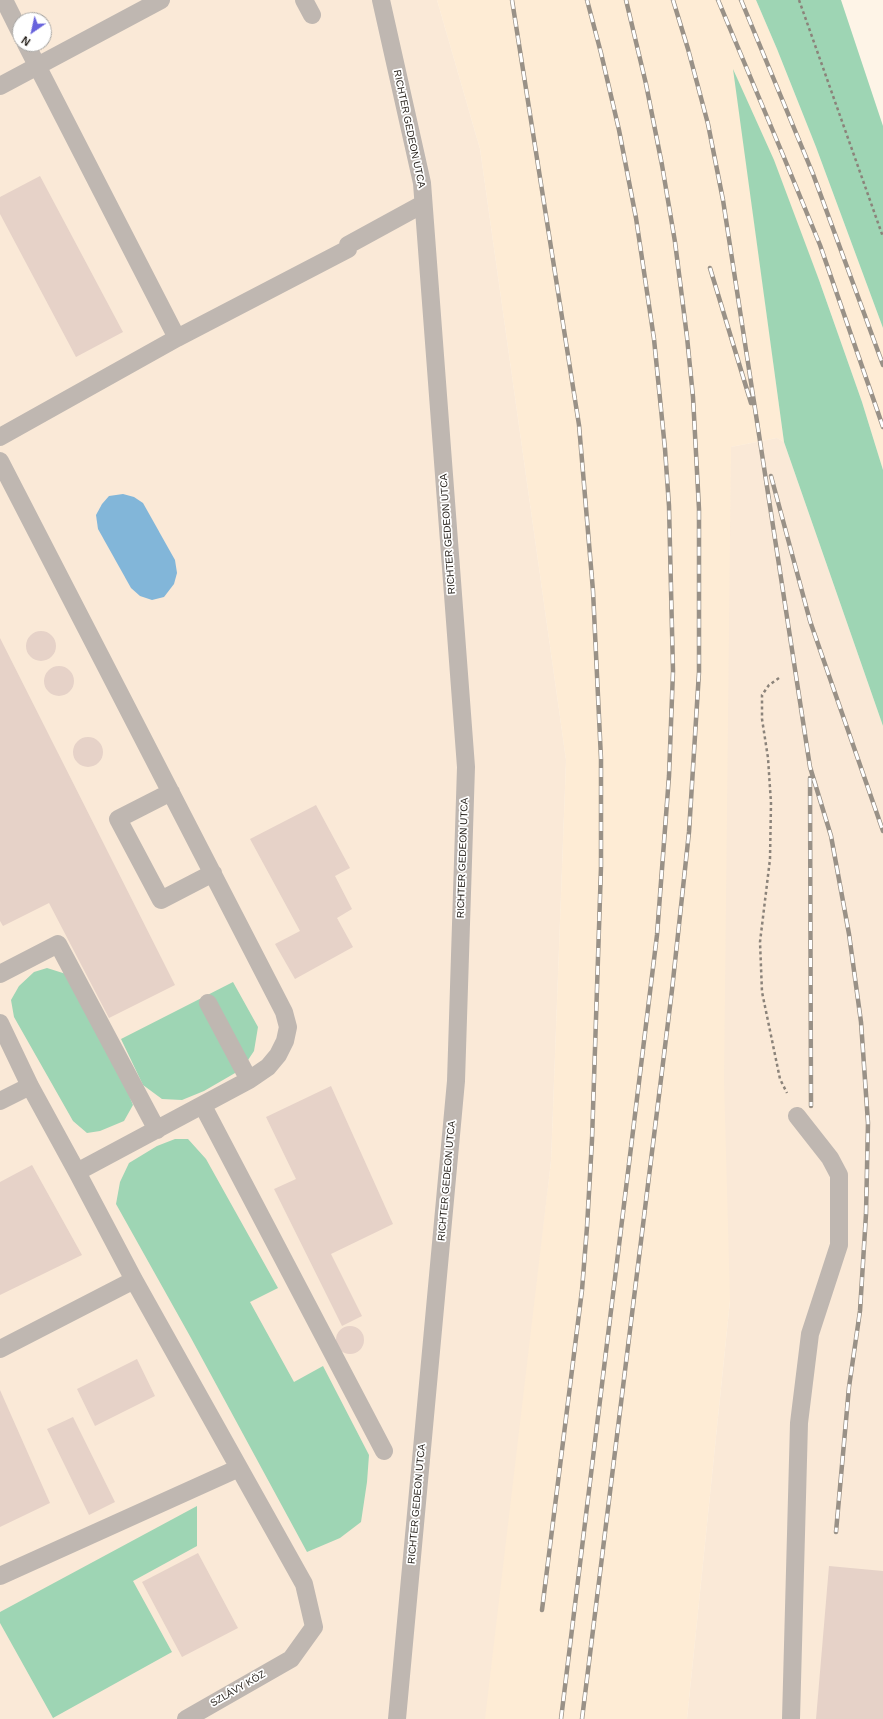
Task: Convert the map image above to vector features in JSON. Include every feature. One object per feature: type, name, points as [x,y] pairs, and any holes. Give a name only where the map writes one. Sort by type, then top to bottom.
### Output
[{"type":"lane","points":[[4,0],[12,16]]},
{"type":"lane","points":[[0,86],[161,0]]},
{"type":"lane","name":"RICHTER GEDEON UTCA","points":[[381,0],[422,183],[466,767],[456,1081],[397,1719]]},
{"type":"lane","points":[[30,52],[177,338]]},
{"type":"lane","points":[[0,437],[177,338],[348,250],[348,245],[423,204]]},
{"type":"lane","points":[[0,461],[284,1012],[288,1027],[285,1041],[278,1055],[268,1067],[249,1080],[203,1106],[78,1172]]},
{"type":"lane","points":[[171,792],[118,820],[161,900],[213,873]]},
{"type":"lane","points":[[0,974],[58,944],[157,1130]]},
{"type":"lane","points":[[208,1003],[249,1080]]},
{"type":"lane","points":[[0,1023],[30,1086],[78,1172],[134,1280],[239,1468],[0,1576]]},
{"type":"lane","points":[[0,1101],[30,1086]]},
{"type":"lane","points":[[203,1106],[384,1451]]},
{"type":"lane","points":[[791,1719],[799,1423],[810,1334],[839,1245],[839,1175],[830,1158],[797,1116]]},
{"type":"lane","points":[[0,1349],[134,1280]]},
{"type":"lane","name":"SZLÁVY KÖZ","points":[[186,1719],[291,1659],[314,1627],[304,1584],[239,1468]]},
{"type":"path","points":[[799,0],[883,236]]},
{"type":"path","points":[[779,678],[769,685],[762,695],[762,720],[768,758],[772,803],[770,859],[760,942],[762,992],[780,1079],[797,1116]]},
{"type":"shaded area","points":[[0,0],[437,0],[480,149],[566,760],[551,1161],[485,1719],[0,1719]]},
{"type":"shaded area","points":[[437,0],[756,0],[816,147],[883,328],[883,470],[862,402],[819,280],[734,71],[784,442],[777,438],[731,447],[730,1301],[687,1719],[483,1719],[551,1161],[566,760],[480,149]]},
{"type":"shaded area","points":[[777,438],[784,442],[883,726],[883,1719],[687,1719],[730,1301],[724,1080],[731,447]]},
{"type":"green space","points":[[756,0],[841,0],[883,126],[883,328],[816,147]]},
{"type":"green space","points":[[733,69],[774,160],[819,280],[862,402],[883,470],[883,726],[784,442]]},
{"type":"green space","points":[[47,968],[66,974],[125,1085],[133,1105],[124,1121],[100,1131],[87,1133],[73,1121],[14,1017],[11,1000],[19,986],[34,972]]},
{"type":"green space","points":[[233,982],[258,1027],[254,1051],[242,1069],[204,1091],[182,1100],[162,1099],[143,1085],[121,1039]]},
{"type":"green space","points":[[175,1139],[188,1139],[206,1159],[278,1288],[250,1302],[294,1382],[323,1366],[369,1455],[367,1482],[361,1522],[340,1538],[307,1552],[191,1338],[116,1204],[120,1182],[129,1163],[157,1146]]},
{"type":"green space","points":[[197,1506],[197,1546],[133,1581],[172,1652],[53,1718],[0,1623],[0,1612]]},
{"type":"water","points":[[123,494],[134,497],[143,503],[175,560],[177,573],[174,584],[164,597],[152,600],[140,596],[131,588],[98,529],[96,515],[102,504],[109,496]]},
{"type":"building","points":[[40,176],[123,332],[76,357],[0,214],[0,197]]},
{"type":"building","points":[[41,631],[51,636],[56,646],[51,656],[41,661],[31,656],[26,646],[31,636]]},
{"type":"building","points":[[0,638],[175,985],[109,1018],[49,903],[3,926],[0,921]]},
{"type":"building","points":[[59,666],[69,671],[74,681],[69,691],[59,696],[49,691],[44,681],[49,671]]},
{"type":"building","points":[[88,737],[98,742],[103,752],[98,762],[88,767],[78,762],[73,752],[78,742]]},
{"type":"building","points":[[316,805],[350,868],[335,876],[352,909],[337,918],[353,947],[295,979],[275,944],[300,931],[250,839]]},
{"type":"building","points":[[331,1086],[393,1224],[331,1254],[362,1316],[342,1326],[274,1189],[296,1179],[266,1117]]},
{"type":"building","points":[[32,1165],[82,1255],[0,1295],[0,1182]]},
{"type":"building","points":[[350,1326],[360,1330],[364,1340],[360,1350],[350,1354],[340,1350],[336,1340],[340,1330]]},
{"type":"building","points":[[137,1359],[155,1396],[95,1426],[77,1389]]},
{"type":"building","points":[[0,1390],[50,1503],[0,1527]]},
{"type":"building","points":[[73,1417],[115,1502],[89,1515],[47,1429]]},
{"type":"building","points":[[198,1553],[238,1628],[182,1657],[142,1582]]},
{"type":"building","points":[[829,1566],[883,1571],[883,1719],[816,1719]]},
{"type":"railway","points":[[512,0],[579,425],[593,591],[601,759],[601,867],[592,1140],[587,1227],[582,1290],[542,1610]]},
{"type":"railway","points":[[561,1719],[657,935],[669,776],[673,671],[669,506],[654,339],[636,218],[619,130],[587,0]]},
{"type":"railway","points":[[582,1719],[672,990],[689,832],[699,672],[699,509],[693,397],[687,337],[675,242],[662,165],[646,84],[626,0]]},
{"type":"railway","points":[[673,0],[708,124],[723,200],[810,767],[831,836],[849,934],[861,1022],[868,1123],[866,1214],[860,1311],[849,1387],[836,1532]]},
{"type":"railway","points":[[718,0],[820,245],[883,427]]},
{"type":"railway","points":[[741,0],[813,174],[883,365]]},
{"type":"railway","points":[[710,268],[751,403]]},
{"type":"railway","points":[[771,476],[810,621],[883,831]]},
{"type":"railway","points":[[810,778],[811,1106]]}]
